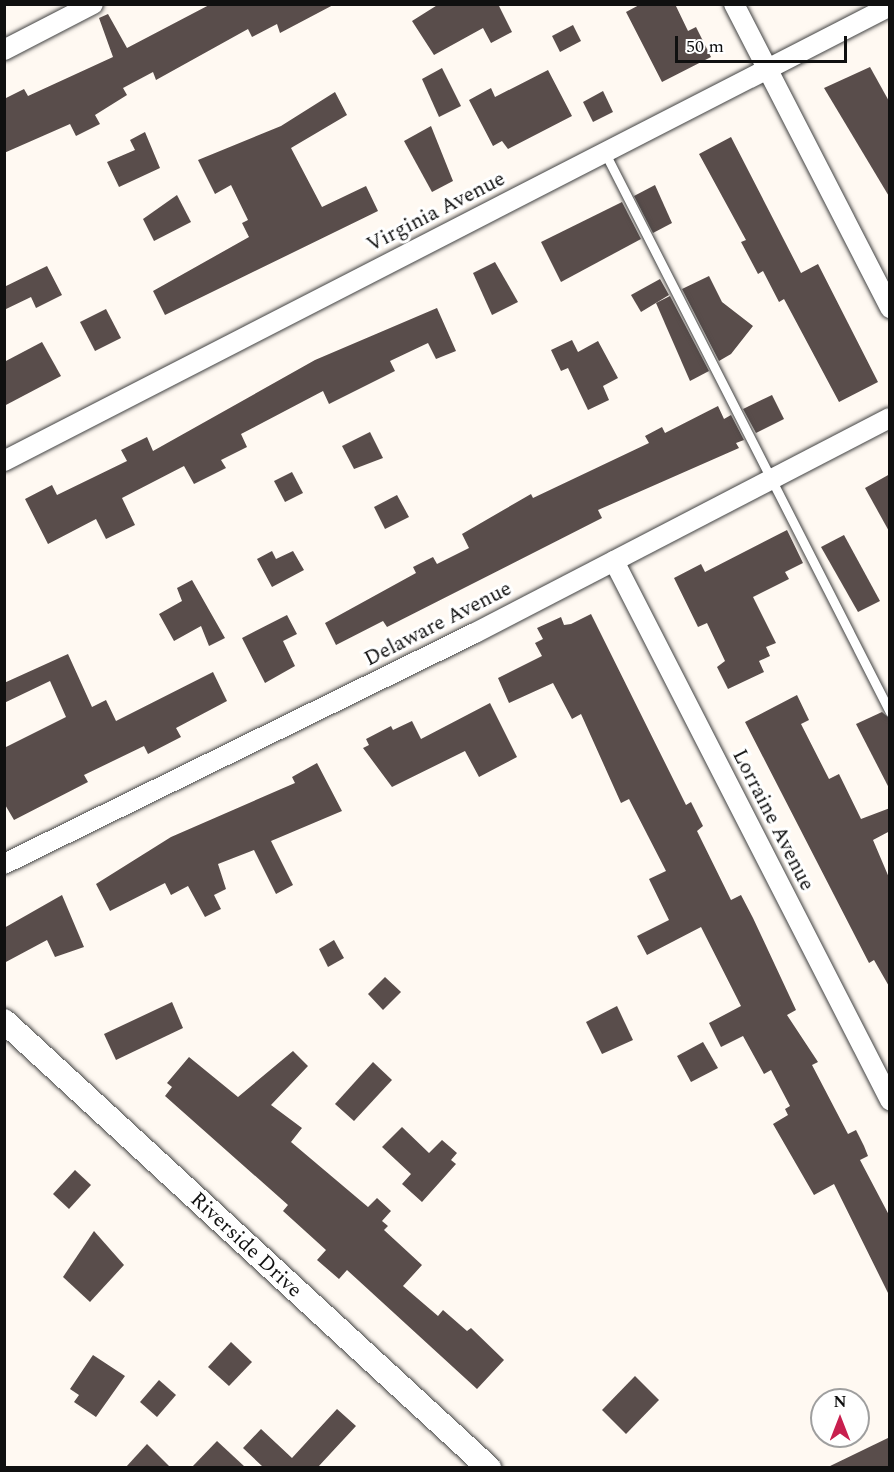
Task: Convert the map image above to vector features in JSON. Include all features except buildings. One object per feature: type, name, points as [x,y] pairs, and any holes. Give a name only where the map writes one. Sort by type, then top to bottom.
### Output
[{"type":"street","points":[[4,50],[93,4]]},
{"type":"street","points":[[734,4],[890,308]]},
{"type":"street","name":"Virginia Avenue","points":[[4,461],[890,6]]},
{"type":"street","name":"Delaware Avenue","points":[[4,864],[614,561],[890,418]]},
{"type":"street","name":"Lorraine Avenue","points":[[614,561],[890,1100]]},
{"type":"street","name":"Riverside Drive","points":[[4,1021],[489,1467]]},
{"type":"lane","points":[[605,153],[890,712]]}]
